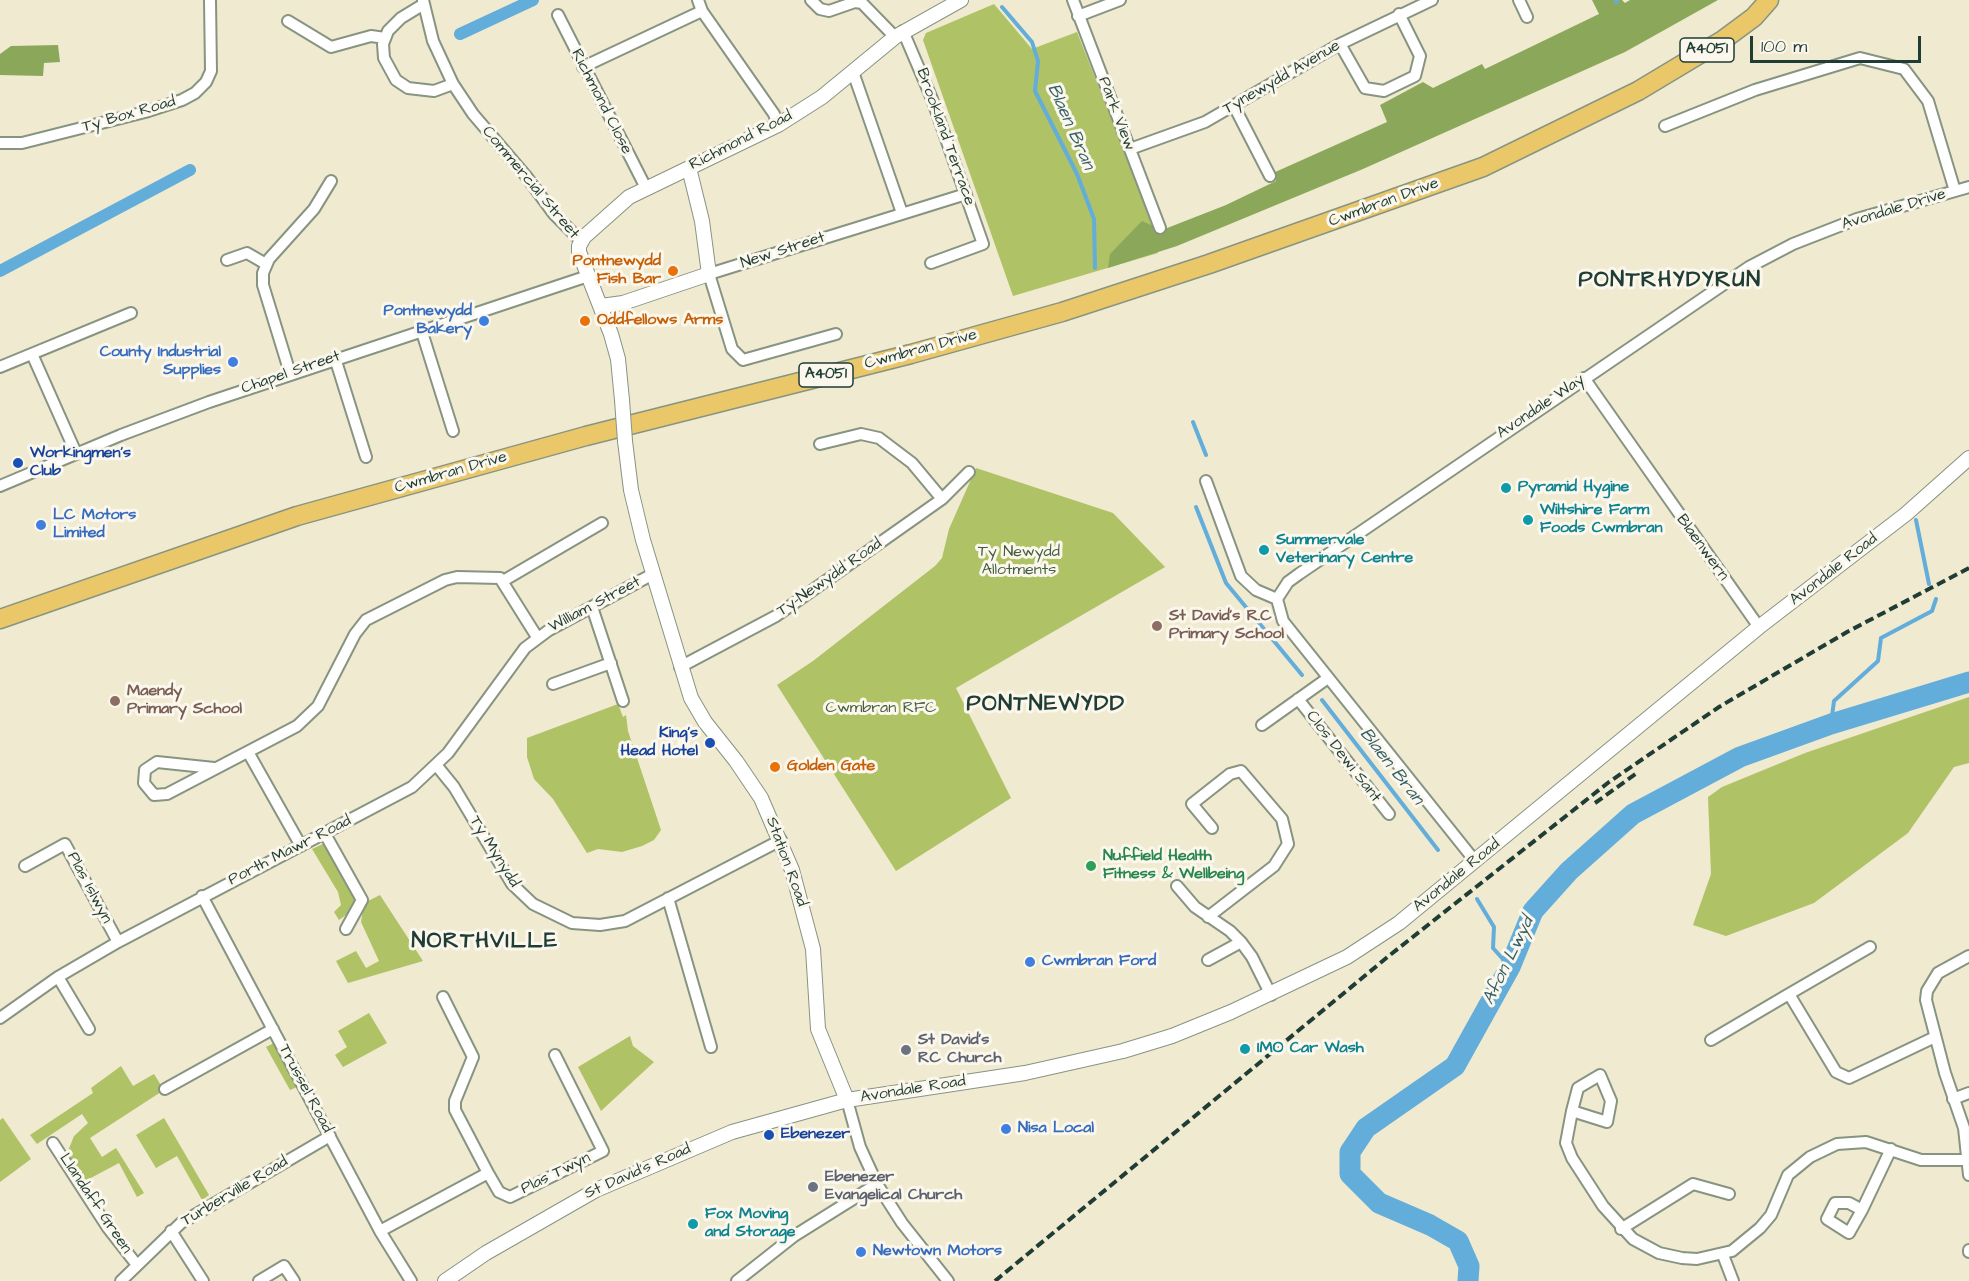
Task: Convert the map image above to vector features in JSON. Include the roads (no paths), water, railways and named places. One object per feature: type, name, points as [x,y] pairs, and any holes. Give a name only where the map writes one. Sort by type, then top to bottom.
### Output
[{"type":"main road","name":"Cwmbran Drive","points":[[0,620],[297,516],[586,436],[911,354],[1062,312],[1209,264],[1483,167],[1638,91],[1723,40],[1754,17],[1768,0]]},
{"type":"street","name":"Ty Box Road","points":[[0,143],[22,142],[145,112],[182,100],[195,93],[206,82],[211,71],[210,0]]},
{"type":"street","points":[[811,0],[820,9],[829,11],[855,2],[862,3],[899,34]]},
{"type":"street","name":"Richmond Road","points":[[581,241],[629,197],[778,125],[822,97],[899,34],[961,0]]},
{"type":"street","name":"Park View","points":[[1072,0],[1160,228]]},
{"type":"street","points":[[1078,15],[1120,0]]},
{"type":"street","name":"Tynewydd Avenue","points":[[1130,149],[1205,122],[1340,44],[1432,0]]},
{"type":"street","points":[[1519,0],[1527,17]]},
{"type":"street","points":[[424,2],[401,18],[385,38],[384,58],[392,75],[401,85],[416,90],[434,91],[453,84]]},
{"type":"street","name":"Commercial Street","points":[[424,2],[433,41],[453,84],[473,114],[526,176],[554,214],[581,241],[579,252],[601,306],[618,359],[625,441]]},
{"type":"street","points":[[583,67],[700,5],[768,105],[778,125]]},
{"type":"street","points":[[1340,44],[1365,88],[1384,91],[1415,76],[1420,56],[1399,14]]},
{"type":"street","name":"Richmond Close","points":[[558,15],[646,188]]},
{"type":"street","points":[[288,21],[330,47],[375,35],[385,38]]},
{"type":"street","name":"Brookland Terrace","points":[[899,34],[932,99],[983,244],[931,263]]},
{"type":"street","points":[[1665,126],[1755,90],[1860,58],[1904,69],[1928,100],[1955,191]]},
{"type":"street","points":[[853,72],[902,213]]},
{"type":"street","points":[[1234,106],[1270,176]]},
{"type":"street","points":[[689,168],[702,221],[709,274],[732,349],[738,358],[748,360],[836,334]]},
{"type":"street","points":[[290,373],[263,285],[266,264],[314,209],[331,181]]},
{"type":"street","name":"Avondale Drive","points":[[1819,234],[1857,219],[1969,186]]},
{"type":"street","name":"New Street","points":[[601,306],[623,303],[966,194]]},
{"type":"street","name":"Avondale Way","points":[[1277,599],[1280,592],[1299,574],[1733,277],[1793,244],[1819,234]]},
{"type":"street","points":[[227,260],[247,253],[266,264]]},
{"type":"street","name":"Chapel Street","points":[[0,486],[76,453],[290,373],[588,276]]},
{"type":"street","points":[[0,368],[130,313]]},
{"type":"street","points":[[421,330],[453,431]]},
{"type":"street","points":[[32,354],[76,453]]},
{"type":"street","points":[[335,358],[366,457]]},
{"type":"street","name":"Blaenwern","points":[[1584,378],[1760,627]]},
{"type":"street","points":[[820,444],[861,434],[879,438],[912,463],[942,499]]},
{"type":"street","name":"Station Road","points":[[625,441],[632,490],[652,574],[680,667],[697,710],[753,784],[781,840],[813,949],[818,1029],[847,1100],[860,1147],[877,1184],[902,1222],[948,1281]]},
{"type":"street","name":"Avondale Road","points":[[847,1100],[1089,1060],[1172,1036],[1271,995],[1377,939],[1760,627],[1906,513],[1969,458]]},
{"type":"street","name":"Ty-Newydd Road","points":[[680,667],[776,616],[942,499],[969,472]]},
{"type":"street","points":[[1206,481],[1241,576],[1256,591],[1277,599],[1283,621],[1475,861]]},
{"type":"street","points":[[502,581],[602,523]]},
{"type":"street","name":"William Street","points":[[537,637],[652,574]]},
{"type":"street","points":[[214,768],[158,762],[147,768],[143,780],[148,790],[160,795],[282,735],[309,716],[327,691],[355,634],[366,620],[445,580],[493,577],[502,581],[537,637]]},
{"type":"street","points":[[592,607],[623,701]]},
{"type":"street","name":"Porth Mawr Road","points":[[3,1016],[58,977],[118,942],[412,787],[437,766],[516,657],[537,637]]},
{"type":"street","points":[[553,684],[610,663]]},
{"type":"street","points":[[1262,725],[1328,678]]},
{"type":"street","name":"Clos Dewi Sant","points":[[1298,699],[1389,814]]},
{"type":"street","points":[[248,752],[301,846]]},
{"type":"street","name":"Ty Mynydd","points":[[437,766],[454,787],[512,884],[521,894],[546,912],[572,923],[600,926],[625,921],[781,840]]},
{"type":"street","points":[[1208,917],[1274,866],[1288,843],[1282,819],[1241,771],[1230,774],[1192,804],[1212,828]]},
{"type":"street","points":[[325,834],[362,900],[346,929]]},
{"type":"street","name":"Plas Islwyn","points":[[25,866],[65,844],[118,942]]},
{"type":"street","points":[[1178,886],[1195,907],[1230,931],[1241,942],[1252,957],[1271,995]]},
{"type":"street","name":"Trussel Road","points":[[202,896],[380,1231],[411,1281]]},
{"type":"street","points":[[668,898],[711,1047]]},
{"type":"street","points":[[1208,960],[1241,942]]},
{"type":"street","points":[[1711,1040],[1870,947]]},
{"type":"street","points":[[1969,956],[1938,973],[1927,991],[1926,1000],[1953,1099],[1964,1128],[1969,1175]]},
{"type":"street","points":[[58,977],[88,1029]]},
{"type":"street","points":[[1789,994],[1836,1072],[1848,1078],[1935,1036]]},
{"type":"street","points":[[380,1231],[488,1173],[455,1110],[455,1101],[473,1057],[443,997]]},
{"type":"street","points":[[0,1003],[3,1016]]},
{"type":"street","points":[[165,1089],[273,1029]]},
{"type":"street","name":"Plas Twyn","points":[[488,1173],[499,1192],[510,1197],[603,1151],[555,1055]]},
{"type":"street","points":[[1572,1111],[1607,1122],[1611,1101],[1600,1075],[1578,1088],[1572,1111],[1566,1143],[1572,1158],[1603,1206],[1633,1239],[1659,1254],[1697,1259],[1723,1255],[1760,1228],[1771,1215],[1788,1175],[1810,1157],[1837,1144],[1851,1141],[1866,1142],[1921,1160],[1967,1160]]},
{"type":"street","points":[[1953,1099],[1969,1093]]},
{"type":"street","name":"St David's Road","points":[[445,1281],[548,1215],[641,1168],[732,1132],[847,1100]]},
{"type":"street","name":"Turberville Road","points":[[121,1281],[171,1231],[192,1216],[330,1136]]},
{"type":"street","name":"Llandaff Green","points":[[53,1143],[108,1228],[137,1265]]},
{"type":"street","points":[[1862,1210],[1891,1149]]},
{"type":"street","points":[[737,1281],[794,1236],[877,1184]]},
{"type":"street","points":[[1621,1228],[1693,1184],[1729,1194]]},
{"type":"street","points":[[171,1231],[203,1281]]},
{"type":"street","points":[[1723,1255],[1733,1281]]},
{"type":"street","points":[[259,1281],[284,1266],[294,1281]]},
{"type":"waterway","points":[[460,34],[533,0]]},
{"type":"waterway","name":"Blaen Bran","points":[[1002,7],[1032,42],[1038,61],[1035,91],[1077,174],[1094,219],[1095,268]]},
{"type":"waterway","points":[[0,271],[190,170]]},
{"type":"waterway","name":"Blaen Bran","points":[[1193,422],[1206,455]]},
{"type":"waterway","name":"Blaen Bran","points":[[1196,507],[1226,583],[1302,675]]},
{"type":"waterway","points":[[1916,520],[1929,584]]},
{"type":"waterway","points":[[1831,724],[1834,701],[1878,661],[1881,638],[1932,611],[1936,599]]},
{"type":"waterway","name":"Afon Lwyd","points":[[1468,1281],[1469,1266],[1458,1241],[1430,1225],[1379,1203],[1350,1174],[1350,1152],[1366,1128],[1455,1066],[1510,967],[1533,911],[1569,871],[1633,814],[1740,757],[1831,724],[1969,682]]},
{"type":"waterway","name":"Blaen Bran","points":[[1322,700],[1438,850]]},
{"type":"waterway","name":"Blaen Bran","points":[[1477,899],[1494,927],[1493,948],[1510,967]]},
{"type":"railway","points":[[995,1281],[1390,955],[1609,782],[1719,707],[1847,632],[1969,568]]},
{"type":"railway","points":[[1595,803],[1637,773]]},
{"type":"place","name":"Pontnewydd Fish Bar","points":[[673,271]]},
{"type":"place","name":"Pontnewydd Bakery","points":[[484,321]]},
{"type":"place","name":"Oddfellows Arms","points":[[585,321]]},
{"type":"place","name":"County Industrial Supplies","points":[[233,362]]},
{"type":"place","name":"Workingmen's Club","points":[[18,463]]},
{"type":"place","name":"Pyramid Hygine","points":[[1506,488]]},
{"type":"place","name":"Wiltshire Farm Foods Cwmbran","points":[[1528,520]]},
{"type":"place","name":"LC Motors Limited","points":[[41,525]]},
{"type":"place","name":"Summervale Veterinary Centre","points":[[1264,550]]},
{"type":"place","name":"St David's R.C Primary School","points":[[1157,626]]},
{"type":"place","name":"Maendy Primary School","points":[[115,701]]},
{"type":"place","name":"King's Head Hotel","points":[[710,743]]},
{"type":"place","name":"Golden Gate","points":[[775,767]]},
{"type":"place","name":"Nuffield Health Fitness & Wellbeing","points":[[1091,866]]},
{"type":"place","name":"Cwmbran Ford","points":[[1030,962]]},
{"type":"place","name":"IMO Car Wash","points":[[1245,1049]]},
{"type":"place","name":"St David's RC Church","points":[[906,1050]]},
{"type":"place","name":"Nisa Local","points":[[1006,1129]]},
{"type":"place","name":"Ebenezer","points":[[769,1135]]},
{"type":"place","name":"Ebenezer Evangelical Church","points":[[813,1187]]},
{"type":"place","name":"Fox Moving and Storage","points":[[693,1224]]},
{"type":"place","name":"Newtown Motors","points":[[861,1252]]},
{"type":"district","name":"PONTRHYDYRUN","points":[[1670,281]]},
{"type":"district","name":"PONTNEWYDD","points":[[1046,705]]},
{"type":"district","name":"NORTHVILLE","points":[[485,942]]},
{"type":"park label","name":"Ty Newydd Allotments","points":[[1019,562]]},
{"type":"park label","name":"Cwmbran RFC","points":[[881,709]]}]
